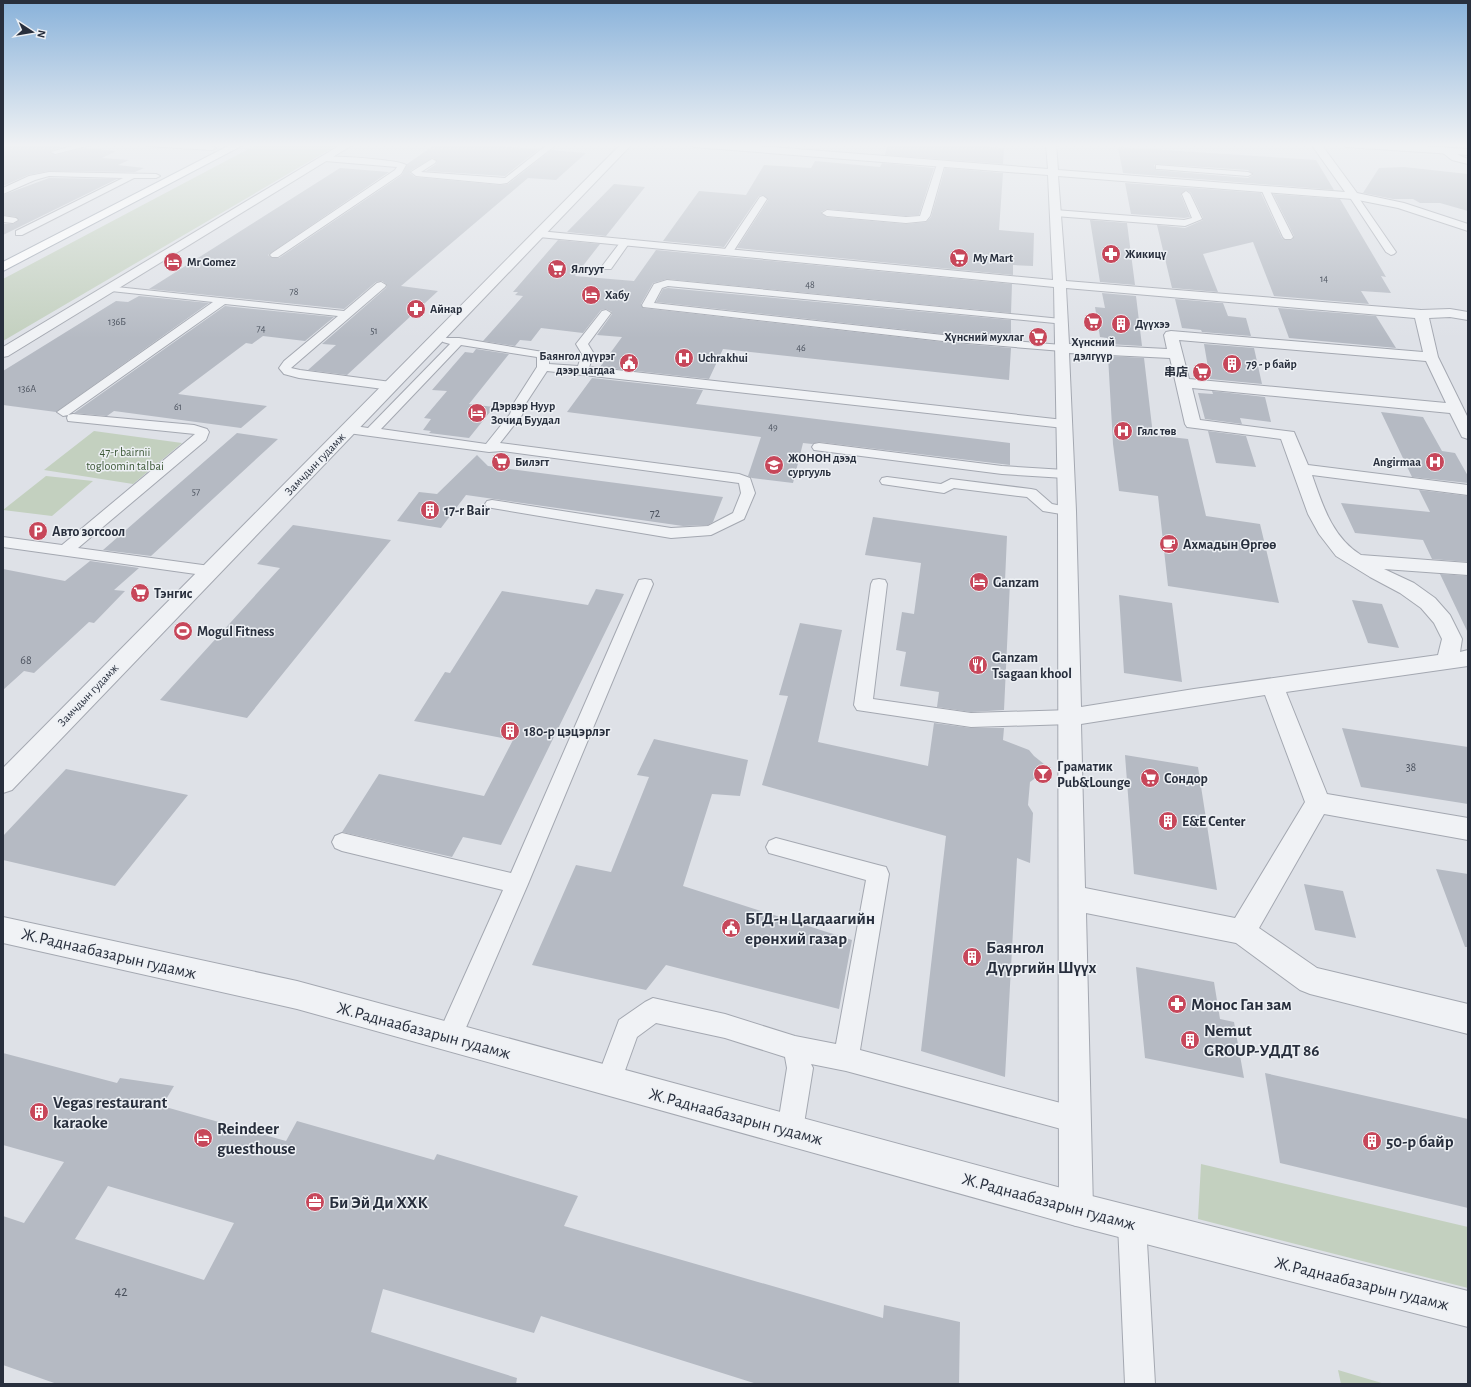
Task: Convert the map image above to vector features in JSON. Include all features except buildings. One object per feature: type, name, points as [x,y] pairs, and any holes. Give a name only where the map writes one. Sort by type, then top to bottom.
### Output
[{"type":"main road","points":[[17,245],[89,209]]},
{"type":"main road","points":[[3,267],[115,209]]},
{"type":"street","points":[[3,353],[243,209]]},
{"type":"street","name":"Замчдын гудамж","points":[[3,783],[564,209]]},
{"type":"street","points":[[1055,209],[1060,284],[1067,511],[1071,717],[1076,1209]]},
{"type":"street","points":[[1411,209],[1468,228]]},
{"type":"street","points":[[539,234],[1060,284],[1421,314],[1450,313],[1468,316]]},
{"type":"street","points":[[1421,314],[1431,357],[1468,434]]},
{"type":"street","points":[[1431,357],[1171,335],[1174,354],[1193,424],[1288,435],[1317,514],[1325,530],[1343,552],[1377,573],[1407,588],[1428,603],[1443,620],[1452,639],[1447,661]]},
{"type":"street","points":[[1062,348],[1174,354]]},
{"type":"street","points":[[1183,383],[1456,410]]},
{"type":"street","points":[[1301,469],[1468,490]]},
{"type":"street","points":[[1358,561],[1468,569]]},
{"type":"street","points":[[1071,717],[1468,658]]},
{"type":"street","points":[[1273,686],[1318,803]]},
{"type":"street","points":[[1318,803],[1468,829]]},
{"type":"street","points":[[1242,932],[1318,803]]},
{"type":"street","points":[[1073,898],[1242,932],[1310,980],[1468,1018]]},
{"type":"street","name":"Ж.Раднаабазарын гудамж","points":[[3,930],[297,995],[1076,1209],[1468,1310]]},
{"type":"lane","points":[[38,234],[15,233],[64,209]]},
{"type":"lane","points":[[275,255],[344,209]]},
{"type":"lane","points":[[728,252],[757,209]]},
{"type":"lane","points":[[827,213],[906,220],[923,219],[926,216],[928,209]]},
{"type":"lane","points":[[1055,213],[1185,223],[1197,219],[1192,209]]},
{"type":"lane","points":[[1274,209],[1288,237]]},
{"type":"lane","points":[[1362,209],[1391,252]]},
{"type":"lane","points":[[3,218],[13,220]]},
{"type":"lane","points":[[607,267],[625,242]]},
{"type":"lane","points":[[1061,322],[667,283],[658,286],[647,305],[943,338],[1062,348]]},
{"type":"lane","points":[[381,285],[285,368],[288,371],[299,374],[390,386]]},
{"type":"lane","points":[[111,288],[346,314]]},
{"type":"lane","points":[[65,551],[201,437],[202,432],[194,429],[68,415],[222,301]]},
{"type":"lane","points":[[582,370],[588,354],[582,344],[606,313]]},
{"type":"lane","points":[[437,338],[507,348],[543,355],[543,367],[520,403],[516,415],[489,448]]},
{"type":"lane","points":[[371,432],[459,341]]},
{"type":"lane","points":[[543,367],[582,370],[1064,424]]},
{"type":"lane","points":[[348,429],[489,448],[502,447],[739,478],[745,481],[748,493],[739,516],[732,520],[711,530],[671,533],[492,504]]},
{"type":"lane","points":[[819,447],[1002,470],[1065,474]]},
{"type":"lane","points":[[887,481],[944,489],[951,483],[1031,493],[1048,508],[1067,511]]},
{"type":"lane","points":[[3,542],[210,571]]},
{"type":"lane","points":[[449,1037],[517,884],[645,584]]},
{"type":"lane","points":[[879,584],[863,704],[971,720],[1071,717]]},
{"type":"lane","points":[[342,842],[517,884]]},
{"type":"lane","points":[[776,847],[878,874],[846,1059]]},
{"type":"lane","points":[[609,1081],[628,1029],[653,1010],[725,1026],[795,1048],[846,1059],[1076,1120]]},
{"type":"lane","points":[[790,1130],[800,1068],[795,1048]]},
{"type":"lane","points":[[1132,1224],[1140,1384]]},
{"type":"green space","points":[[136,209],[229,209],[3,341],[3,279]]},
{"type":"green space","name":"47-r bairnii togloomin talbai","points":[[94,431],[182,443],[133,484],[44,470]]},
{"type":"green space","points":[[46,476],[93,481],[52,516],[3,510]]},
{"type":"green space","points":[[1201,1164],[1468,1227],[1468,1288],[1198,1219]]},
{"type":"green space","points":[[1338,1370],[1385,1384],[1341,1384]]},
{"type":"place","name":"Жикицү","points":[[1111,254]]},
{"type":"place","name":"My Mart","points":[[959,258]]},
{"type":"place","name":"Mr Gomez","points":[[173,262]]},
{"type":"place","name":"Ялгуут","points":[[557,269]]},
{"type":"place","name":"Хабу","points":[[591,295]]},
{"type":"place","name":"Айнар","points":[[416,309]]},
{"type":"place","name":"Хүнсний дэлгүүр","points":[[1093,322]]},
{"type":"place","name":"Дүүхээ","points":[[1121,324]]},
{"type":"place","name":"Хүнсний мухлаг","points":[[1038,337]]},
{"type":"place","name":"Uchrakhui","points":[[684,358]]},
{"type":"place","name":"Баянгол дүүрэг дээр цагдаа","points":[[629,363]]},
{"type":"place","name":"79 - р байр","points":[[1232,364]]},
{"type":"place","name":"串店","points":[[1202,372]]},
{"type":"place","name":"Дэрвэр Нуур Зочид Буудал","points":[[477,413]]},
{"type":"place","name":"Гялс төв","points":[[1123,431]]},
{"type":"place","name":"Билэгт","points":[[501,462]]},
{"type":"place","name":"Angirmaa","points":[[1435,462]]},
{"type":"place","name":"ЖОНОН дээд сургууль","points":[[774,465]]},
{"type":"place","name":"17-r Bair","points":[[430,510]]},
{"type":"place","name":"Авто зогсоол","points":[[38,531]]},
{"type":"place","name":"Ахмадын Өргөө","points":[[1169,544]]},
{"type":"place","name":"Ganzam","points":[[979,582]]},
{"type":"place","name":"Тэнгис","points":[[140,593]]},
{"type":"place","name":"Mogul Fitness","points":[[183,631]]},
{"type":"place","name":"Ganzam Tsagaan khool","points":[[978,665]]},
{"type":"place","name":"180-р цэцэрлэг","points":[[510,731]]},
{"type":"place","name":"Граматик Pub&Lounge","points":[[1043,774]]},
{"type":"place","name":"Сондор","points":[[1150,778]]},
{"type":"place","name":"E&E Center","points":[[1168,821]]},
{"type":"place","name":"БГД-н Цагдаагийн ерөнхий газар","points":[[731,928]]},
{"type":"place","name":"Баянгол Дүүргийн Шүүх","points":[[972,957]]},
{"type":"place","name":"Монос Ган зам","points":[[1177,1004]]},
{"type":"place","name":"Nemut GROUP-УДДТ 86","points":[[1190,1040]]},
{"type":"place","name":"Vegas restaurant karaoke","points":[[39,1112]]},
{"type":"place","name":"Reindeer guesthouse","points":[[203,1138]]},
{"type":"place","name":"50-р байр","points":[[1372,1141]]},
{"type":"place","name":"Би Эй Ди ХХК","points":[[315,1202]]}]
